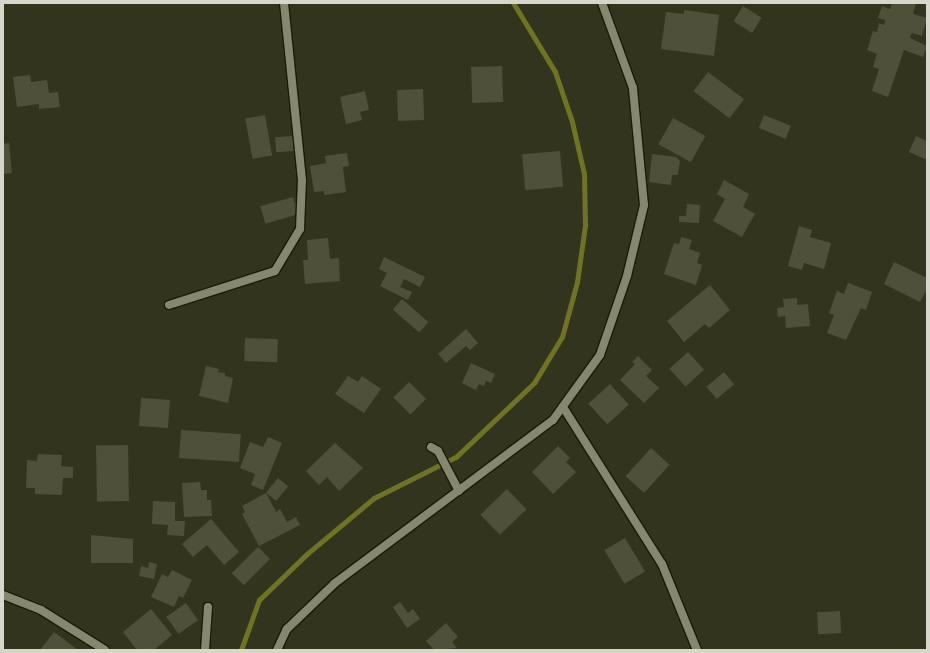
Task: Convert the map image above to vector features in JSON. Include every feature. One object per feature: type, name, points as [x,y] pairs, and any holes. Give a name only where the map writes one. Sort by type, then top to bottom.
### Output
[{"type":"street","points":[[169,305],[275,271],[300,229],[302,180],[284,3]]},
{"type":"street","points":[[277,650],[288,629],[335,583],[553,420],[600,355],[627,276],[644,205],[633,88],[602,3]]},
{"type":"street","points":[[563,406],[662,564],[697,650]]},
{"type":"street","points":[[434,449],[450,473],[459,491]]},
{"type":"street","points":[[3,595],[41,610],[105,650]]},
{"type":"street","points":[[205,650],[208,607]]},
{"type":"building","points":[[892,3],[916,3],[913,14],[927,18],[922,36],[912,33],[910,38],[927,46],[923,57],[904,50],[888,97],[872,91],[879,69],[873,67],[877,54],[867,50],[873,31],[877,32],[879,23],[884,25],[885,20],[878,18],[882,6],[890,9]]},
{"type":"building","points":[[743,6],[762,18],[752,33],[733,21]]},
{"type":"building","points":[[684,10],[719,15],[714,56],[661,49],[666,12],[684,14]]},
{"type":"building","points":[[502,66],[503,102],[472,103],[471,67]]},
{"type":"building","points":[[708,72],[744,99],[729,118],[694,91]]},
{"type":"building","points":[[30,75],[31,82],[47,80],[49,93],[58,92],[60,107],[39,109],[39,104],[17,107],[13,77]]},
{"type":"building","points":[[423,89],[424,120],[398,121],[397,90]]},
{"type":"building","points":[[365,91],[369,110],[360,112],[362,120],[346,124],[340,97]]},
{"type":"building","points":[[265,115],[272,155],[252,159],[245,118]]},
{"type":"building","points":[[764,115],[791,126],[786,139],[759,128]]},
{"type":"building","points":[[673,118],[705,136],[691,162],[658,144]]},
{"type":"building","points":[[293,136],[294,151],[276,152],[275,137]]},
{"type":"building","points":[[916,136],[927,141],[927,160],[909,152]]},
{"type":"building","points":[[9,143],[12,173],[3,174],[3,144]]},
{"type":"building","points":[[560,151],[563,187],[525,190],[522,154]]},
{"type":"building","points":[[347,153],[349,166],[343,167],[346,192],[324,195],[324,191],[314,192],[310,166],[326,163],[325,156]]},
{"type":"building","points":[[652,154],[676,157],[680,161],[678,175],[672,175],[671,185],[649,182]]},
{"type":"building","points":[[724,180],[749,194],[743,207],[755,214],[742,237],[713,221],[725,199],[717,194]]},
{"type":"building","points":[[293,197],[298,214],[265,224],[260,206]]},
{"type":"building","points":[[687,204],[700,205],[699,223],[679,222],[679,216],[686,216]]},
{"type":"building","points":[[799,226],[812,230],[810,237],[831,243],[824,269],[804,263],[802,270],[788,266]]},
{"type":"building","points":[[681,237],[692,240],[689,249],[700,253],[697,263],[702,265],[696,285],[664,274],[674,243],[679,244]]},
{"type":"building","points":[[328,238],[330,259],[339,258],[340,281],[305,284],[303,260],[308,260],[307,240]]},
{"type":"building","points":[[384,257],[425,277],[420,287],[404,279],[400,287],[412,292],[408,300],[380,286],[387,273],[379,269]]},
{"type":"building","points":[[894,262],[927,278],[927,289],[920,302],[884,284]]},
{"type":"building","points":[[848,283],[872,292],[866,310],[861,308],[846,340],[827,333],[834,315],[829,313],[837,291],[844,294]]},
{"type":"building","points":[[710,285],[730,310],[709,328],[705,324],[684,342],[667,321]]},
{"type":"building","points":[[797,298],[797,305],[808,304],[810,326],[786,328],[785,316],[778,317],[777,308],[784,307],[783,299]]},
{"type":"building","points":[[402,299],[428,322],[419,333],[393,310]]},
{"type":"building","points":[[466,329],[478,343],[470,350],[466,346],[446,363],[438,354]]},
{"type":"building","points":[[245,338],[278,339],[277,362],[244,361]]},
{"type":"building","points":[[688,352],[704,370],[685,387],[669,369]]},
{"type":"building","points":[[638,356],[652,370],[646,376],[659,388],[644,403],[620,380],[635,364],[632,362]]},
{"type":"building","points":[[471,363],[495,374],[491,383],[486,381],[484,386],[479,384],[476,390],[462,383]]},
{"type":"building","points":[[206,366],[219,369],[218,372],[225,373],[225,376],[233,378],[228,403],[199,396]]},
{"type":"building","points":[[724,372],[734,384],[717,399],[706,387]]},
{"type":"building","points":[[348,376],[358,382],[362,376],[381,389],[364,413],[335,394]]},
{"type":"building","points":[[409,382],[426,399],[410,415],[393,398]]},
{"type":"building","points":[[610,384],[629,405],[607,424],[588,403]]},
{"type":"building","points":[[141,398],[170,400],[168,428],[139,426]]},
{"type":"building","points":[[181,430],[241,434],[239,462],[179,458]]},
{"type":"building","points":[[268,437],[282,443],[263,490],[251,485],[255,474],[240,468],[250,442],[263,447]]},
{"type":"building","points":[[335,443],[363,468],[339,491],[327,477],[319,485],[306,471]]},
{"type":"building","points":[[128,445],[129,501],[97,502],[96,446]]},
{"type":"building","points":[[558,446],[570,458],[566,462],[576,472],[553,494],[532,472]]},
{"type":"building","points":[[651,448],[670,465],[644,493],[626,476]]},
{"type":"building","points":[[38,454],[62,455],[61,466],[73,467],[73,478],[63,478],[62,495],[35,494],[35,488],[26,488],[27,460],[37,461]]},
{"type":"building","points":[[278,478],[288,486],[276,501],[266,493]]},
{"type":"building","points":[[200,482],[201,490],[207,490],[207,500],[211,500],[212,516],[184,517],[182,483]]},
{"type":"building","points":[[507,489],[526,509],[500,535],[480,515]]},
{"type":"building","points":[[266,493],[276,512],[280,509],[287,522],[296,517],[300,525],[259,546],[242,514],[245,512],[242,506]]},
{"type":"building","points":[[153,501],[175,502],[175,521],[185,521],[184,536],[167,535],[168,525],[152,524]]},
{"type":"building","points":[[211,519],[239,552],[224,565],[207,545],[193,557],[182,544]]},
{"type":"building","points":[[91,535],[133,539],[133,563],[91,563]]},
{"type":"building","points":[[625,538],[645,571],[625,584],[604,550]]},
{"type":"building","points":[[258,547],[270,559],[244,585],[232,573]]},
{"type":"building","points":[[149,562],[157,564],[154,579],[139,576],[141,566],[148,568]]},
{"type":"building","points":[[172,570],[192,580],[183,598],[179,596],[174,607],[151,597],[162,574],[168,577]]},
{"type":"building","points":[[400,602],[408,613],[413,609],[420,619],[407,628],[393,607]]},
{"type":"building","points":[[186,603],[198,620],[178,634],[166,617]]},
{"type":"building","points":[[151,609],[172,635],[154,650],[137,650],[123,632]]},
{"type":"building","points":[[840,611],[841,633],[818,634],[817,612]]},
{"type":"building","points":[[446,623],[458,637],[452,642],[457,648],[434,650],[426,641]]},
{"type":"building","points":[[54,632],[78,650],[40,650]]},
{"type":"waterway","points":[[241,650],[259,600],[307,554],[374,498],[456,457],[534,383],[562,337],[577,282],[585,226],[584,174],[572,122],[555,72],[513,3]]}]
